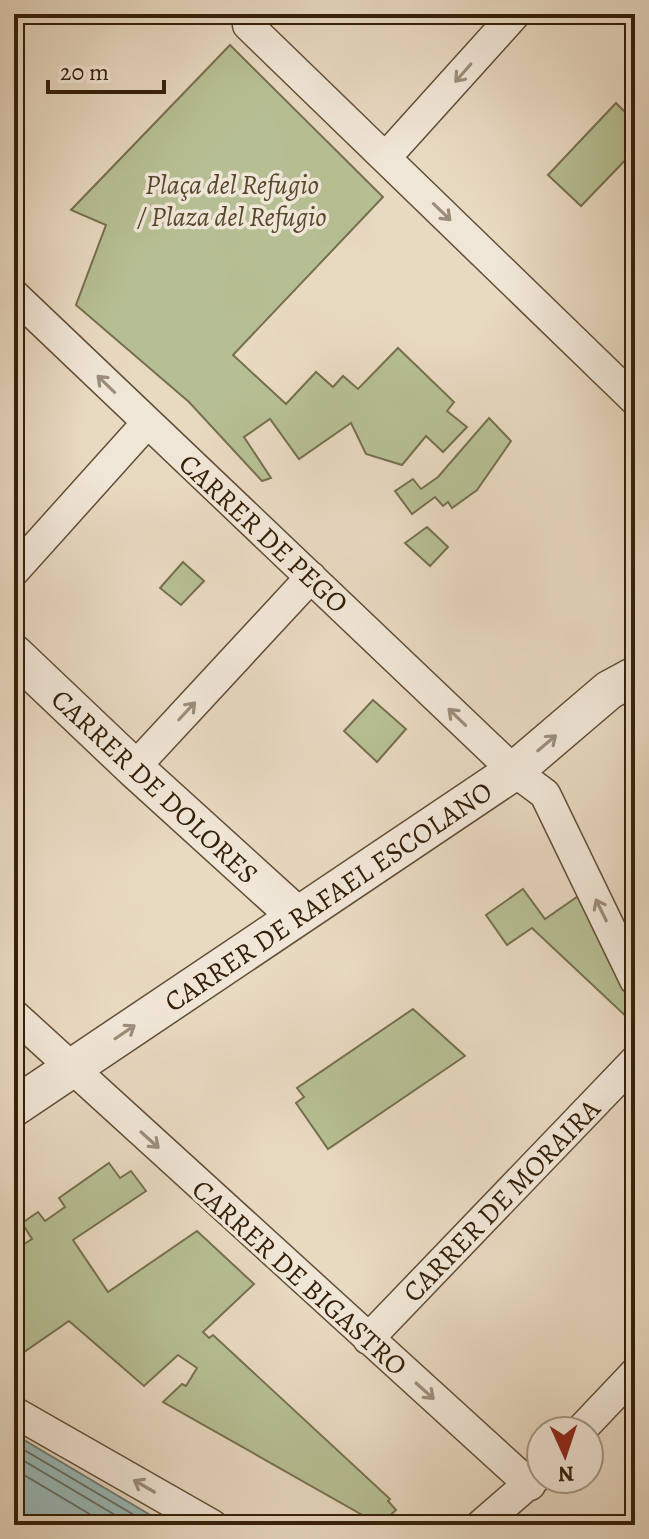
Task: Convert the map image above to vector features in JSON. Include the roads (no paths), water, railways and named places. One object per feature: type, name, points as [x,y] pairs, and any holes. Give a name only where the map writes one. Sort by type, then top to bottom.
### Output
[{"type":"street","points":[[386,157],[515,14]]},
{"type":"street","points":[[248,25],[635,400]]},
{"type":"street","name":"CARRER DE PEGO","points":[[14,295],[514,771],[545,794],[635,980]]},
{"type":"street","points":[[14,571],[147,423]]},
{"type":"street","points":[[134,768],[311,577]]},
{"type":"street","name":"CARRER DE DOLORES","points":[[14,654],[297,916]]},
{"type":"street","name":"CARRER DE RAFAEL ESCOLANO","points":[[14,1107],[514,771],[609,690],[635,676]]},
{"type":"street","name":"CARRER DE BIGASTRO","points":[[14,1015],[368,1339],[525,1471]]},
{"type":"street","name":"CARRER DE MORAIRA","points":[[368,1339],[635,1061]]},
{"type":"street","points":[[595,1415],[635,1373]]},
{"type":"street","points":[[14,1412],[212,1525]]},
{"type":"street","points":[[481,1525],[525,1488]]},
{"type":"water","points":[[14,1434],[167,1525],[14,1525]]},
{"type":"park label","name":"Plaça del Refugio / Plaza del Refugio","points":[[232,200]]}]
